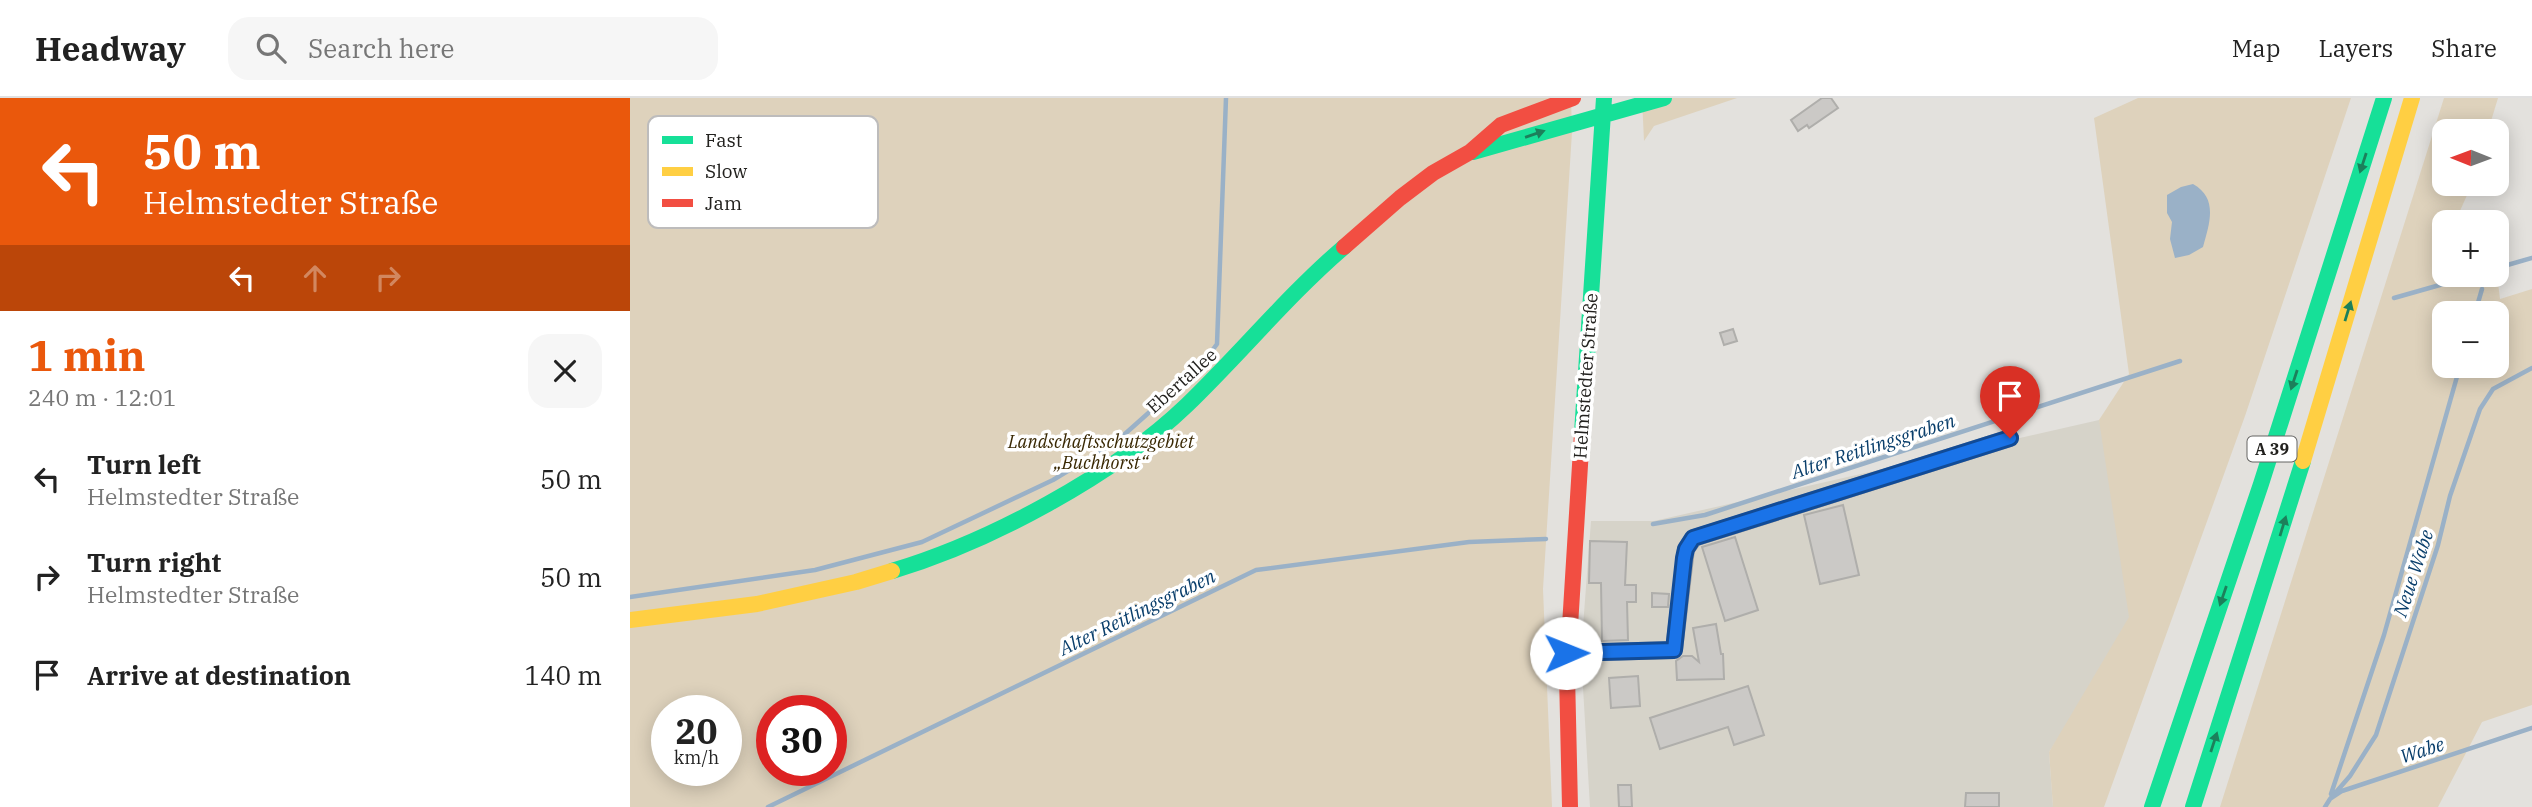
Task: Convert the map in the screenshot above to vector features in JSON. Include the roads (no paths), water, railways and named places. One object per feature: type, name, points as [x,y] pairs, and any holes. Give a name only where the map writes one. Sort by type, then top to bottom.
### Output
[{"type":"main road","name":"Ebertallee","points":[[630,620],[757,604],[856,582],[958,547],[1062,496],[1137,446],[1185,407],[1340,250],[1433,173],[1470,152],[1502,125],[1573,98]]},
{"type":"main road","name":"Helmstedter Straße","points":[[1570,807],[1565,708],[1566,653],[1604,98]]},
{"type":"main road","name":"Ebertallee","points":[[1470,152],[1500,146],[1664,98]]},
{"type":"main road","name":"A 39","points":[[2153,802],[2261,484],[2384,98]]},
{"type":"main road","name":"A 39","points":[[2193,807],[2274,555],[2412,102]]},
{"type":"street","points":[[1566,653],[1674,650],[1684,558],[1693,538],[2010,438]]},
{"type":"water","points":[[2193,184],[2201,190],[2209,203],[2208,229],[2203,247],[2189,255],[2175,258],[2170,239],[2172,222],[2167,213],[2167,195]]},
{"type":"waterway","points":[[630,597],[815,570],[922,542],[1053,480],[1117,441],[1200,367],[1217,344],[1226,98]]},
{"type":"waterway","name":"Alter Reitlingsgraben","points":[[2509,265],[2532,258]]},
{"type":"waterway","name":"Alter Reitlingsgraben","points":[[2394,298],[2433,287]]},
{"type":"waterway","points":[[2478,301],[2482,289]]},
{"type":"waterway","name":"Alter Reitlingsgraben","points":[[1653,524],[1705,515],[2180,361]]},
{"type":"waterway","name":"Neue Wabe","points":[[2330,799],[2350,776],[2376,735],[2438,545],[2450,496],[2480,409],[2493,389],[2532,368]]},
{"type":"waterway","points":[[2331,794],[2384,635],[2457,378]]},
{"type":"waterway","name":"Alter Reitlingsgraben","points":[[768,807],[1256,570],[1469,542],[1546,539]]},
{"type":"waterway","name":"Wabe","points":[[2325,807],[2330,799],[2342,791],[2532,728]]},
{"type":"park label","name":"Landschaftsschutzgebiet „Buchhorst“","points":[[1101,452]]}]
